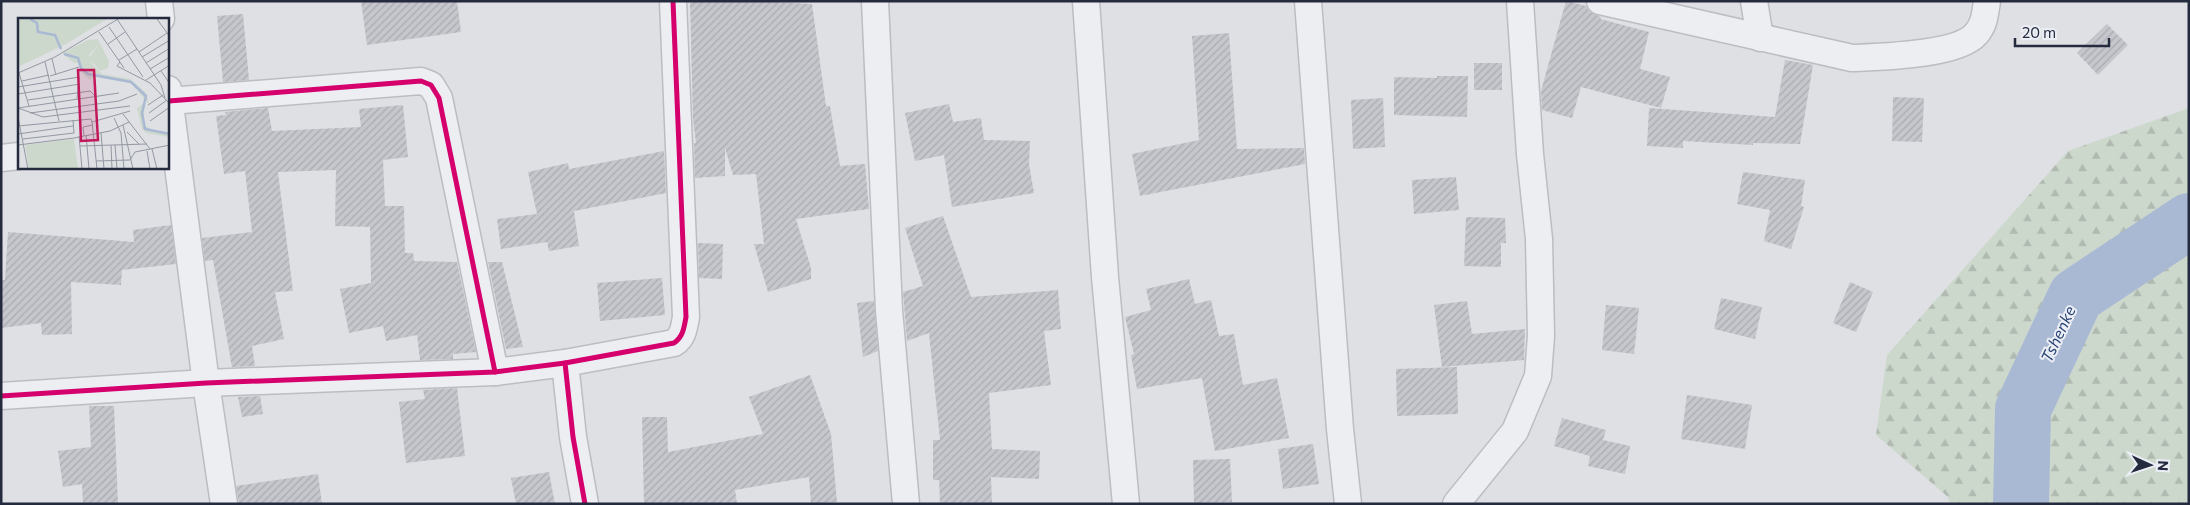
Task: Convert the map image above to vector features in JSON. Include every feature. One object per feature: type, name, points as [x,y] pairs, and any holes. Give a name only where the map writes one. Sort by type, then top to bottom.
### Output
[{"type":"street","points":[[159,1],[160,18]]},
{"type":"street","points":[[1,396],[206,384],[495,372],[565,364],[674,343],[680,339],[686,318],[673,1]]},
{"type":"street","points":[[875,1],[890,310],[906,504]]},
{"type":"street","points":[[1086,1],[1105,277],[1126,504]]},
{"type":"street","points":[[1308,1],[1340,430],[1348,504]]},
{"type":"street","points":[[1456,504],[1515,431],[1538,376],[1541,336],[1539,239],[1530,154],[1520,1]]},
{"type":"street","points":[[1600,1],[1852,58],[1888,56],[1954,48],[1976,35],[1984,21],[1987,1]]},
{"type":"street","points":[[1754,1],[1760,38]]},
{"type":"street","points":[[169,95],[421,81],[431,85],[439,98],[495,372]]},
{"type":"street","points":[[169,110],[171,141],[224,504]]},
{"type":"street","points":[[1,158],[18,156]]},
{"type":"street","points":[[565,364],[585,504]]},
{"type":"green space","points":[[2189,108],[2189,504],[1950,504],[1948,497],[1876,435],[1887,355],[2068,151]]},
{"type":"building","points":[[361,1],[457,1],[461,32],[367,45]]},
{"type":"building","points":[[690,1],[755,1],[812,4],[826,106],[830,106],[840,166],[865,164],[869,209],[796,219],[811,268],[811,279],[768,292],[754,244],[764,244],[756,174],[733,175],[725,148],[725,176],[695,178],[694,143],[696,143],[693,119]]},
{"type":"building","points":[[1566,1],[1586,6],[1590,12],[1601,17],[1600,19],[1649,32],[1640,69],[1670,77],[1661,108],[1581,87],[1572,118],[1542,110],[1541,91]]},
{"type":"building","points":[[243,14],[249,80],[223,82],[217,16]]},
{"type":"building","points":[[2107,24],[2128,45],[2098,75],[2077,53]]},
{"type":"building","points":[[1229,33],[1237,149],[1304,148],[1305,164],[1140,196],[1132,154],[1199,140],[1192,36]]},
{"type":"building","points":[[1785,60],[1813,65],[1800,144],[1753,143],[1753,145],[1683,141],[1683,148],[1647,146],[1649,108],[1775,117]]},
{"type":"building","points":[[1474,63],[1502,63],[1502,90],[1474,90]]},
{"type":"building","points":[[1437,76],[1468,76],[1467,117],[1394,115],[1394,77],[1437,78]]},
{"type":"building","points":[[1893,97],[1924,98],[1922,142],[1892,141]]},
{"type":"building","points":[[1383,98],[1385,147],[1353,149],[1351,100]]},
{"type":"building","points":[[949,104],[953,122],[981,118],[984,140],[1030,141],[1029,164],[1034,193],[952,207],[944,155],[915,161],[905,113]]},
{"type":"building","points":[[403,105],[408,157],[383,160],[385,206],[404,206],[405,253],[413,253],[414,261],[457,262],[476,352],[453,354],[453,359],[420,360],[417,335],[386,341],[383,326],[349,333],[340,289],[371,283],[370,227],[335,226],[336,170],[278,172],[293,291],[275,292],[284,339],[252,346],[255,366],[232,367],[213,260],[205,261],[202,238],[252,232],[245,171],[224,174],[216,116],[226,115],[225,112],[268,108],[272,131],[361,127],[359,109]]},
{"type":"building","points":[[664,151],[666,193],[574,211],[579,246],[549,251],[547,242],[501,249],[497,219],[537,214],[528,172],[568,163],[569,169]]},
{"type":"building","points":[[1743,172],[1805,180],[1801,206],[1804,207],[1791,249],[1764,241],[1770,210],[1737,204]]},
{"type":"building","points":[[1456,177],[1459,210],[1414,214],[1412,180]]},
{"type":"building","points":[[943,216],[971,297],[1058,290],[1061,329],[1044,331],[1051,385],[989,393],[992,449],[1040,451],[1039,479],[991,477],[992,504],[940,504],[939,480],[933,480],[933,440],[940,440],[929,333],[907,341],[903,292],[923,286],[905,228]]},
{"type":"building","points":[[1466,217],[1505,218],[1506,243],[1501,243],[1501,267],[1464,266]]},
{"type":"building","points":[[171,225],[176,264],[122,270],[121,285],[71,282],[72,334],[42,335],[41,323],[1,328],[1,280],[5,280],[8,232],[134,242],[133,230]]},
{"type":"building","points":[[698,243],[723,244],[722,279],[699,278]]},
{"type":"building","points":[[488,262],[502,262],[523,347],[506,349]]},
{"type":"building","points":[[662,278],[665,315],[600,321],[597,283]]},
{"type":"building","points":[[1189,279],[1195,304],[1211,300],[1219,336],[1234,334],[1243,385],[1277,378],[1289,438],[1215,451],[1202,378],[1137,389],[1131,355],[1134,354],[1125,317],[1151,310],[1146,289]]},
{"type":"building","points":[[1850,282],[1873,292],[1856,332],[1833,323]]},
{"type":"building","points":[[1721,298],[1762,307],[1755,339],[1714,329]]},
{"type":"building","points":[[874,301],[878,351],[863,357],[857,303]]},
{"type":"building","points":[[1467,301],[1472,334],[1525,329],[1524,360],[1442,367],[1434,305]]},
{"type":"building","points":[[1606,305],[1639,308],[1634,354],[1602,350]]},
{"type":"building","points":[[1457,367],[1458,414],[1397,416],[1396,369]]},
{"type":"building","points":[[810,375],[831,434],[837,502],[811,504],[809,477],[735,490],[737,504],[644,504],[642,417],[667,417],[668,452],[763,434],[749,397]]},
{"type":"building","points":[[457,388],[465,456],[406,463],[399,402],[425,399],[423,390]]},
{"type":"building","points":[[1687,395],[1752,405],[1745,449],[1681,439]]},
{"type":"building","points":[[260,396],[263,414],[242,417],[238,397]]},
{"type":"building","points":[[89,406],[114,406],[118,504],[83,504],[82,484],[63,487],[58,451],[91,447]]},
{"type":"building","points":[[1562,418],[1606,430],[1603,440],[1630,446],[1625,474],[1588,466],[1590,456],[1554,446]]},
{"type":"building","points":[[1313,444],[1319,484],[1283,489],[1278,449]]},
{"type":"building","points":[[1230,459],[1232,502],[1194,503],[1193,460]]},
{"type":"building","points":[[549,472],[555,504],[516,504],[511,478]]},
{"type":"building","points":[[318,474],[322,504],[239,504],[236,486]]},
{"type":"waterway","name":"Tshenke","points":[[2021,504],[2023,409],[2076,296],[2189,221]]},
{"type":"cycle path","points":[[585,504],[573,437],[565,363],[674,343],[681,335],[686,317],[673,1]]},
{"type":"cycle path","points":[[169,101],[421,81],[431,85],[439,98],[495,372]]},
{"type":"cycle path","points":[[1,396],[206,383],[495,372],[565,363]]}]
